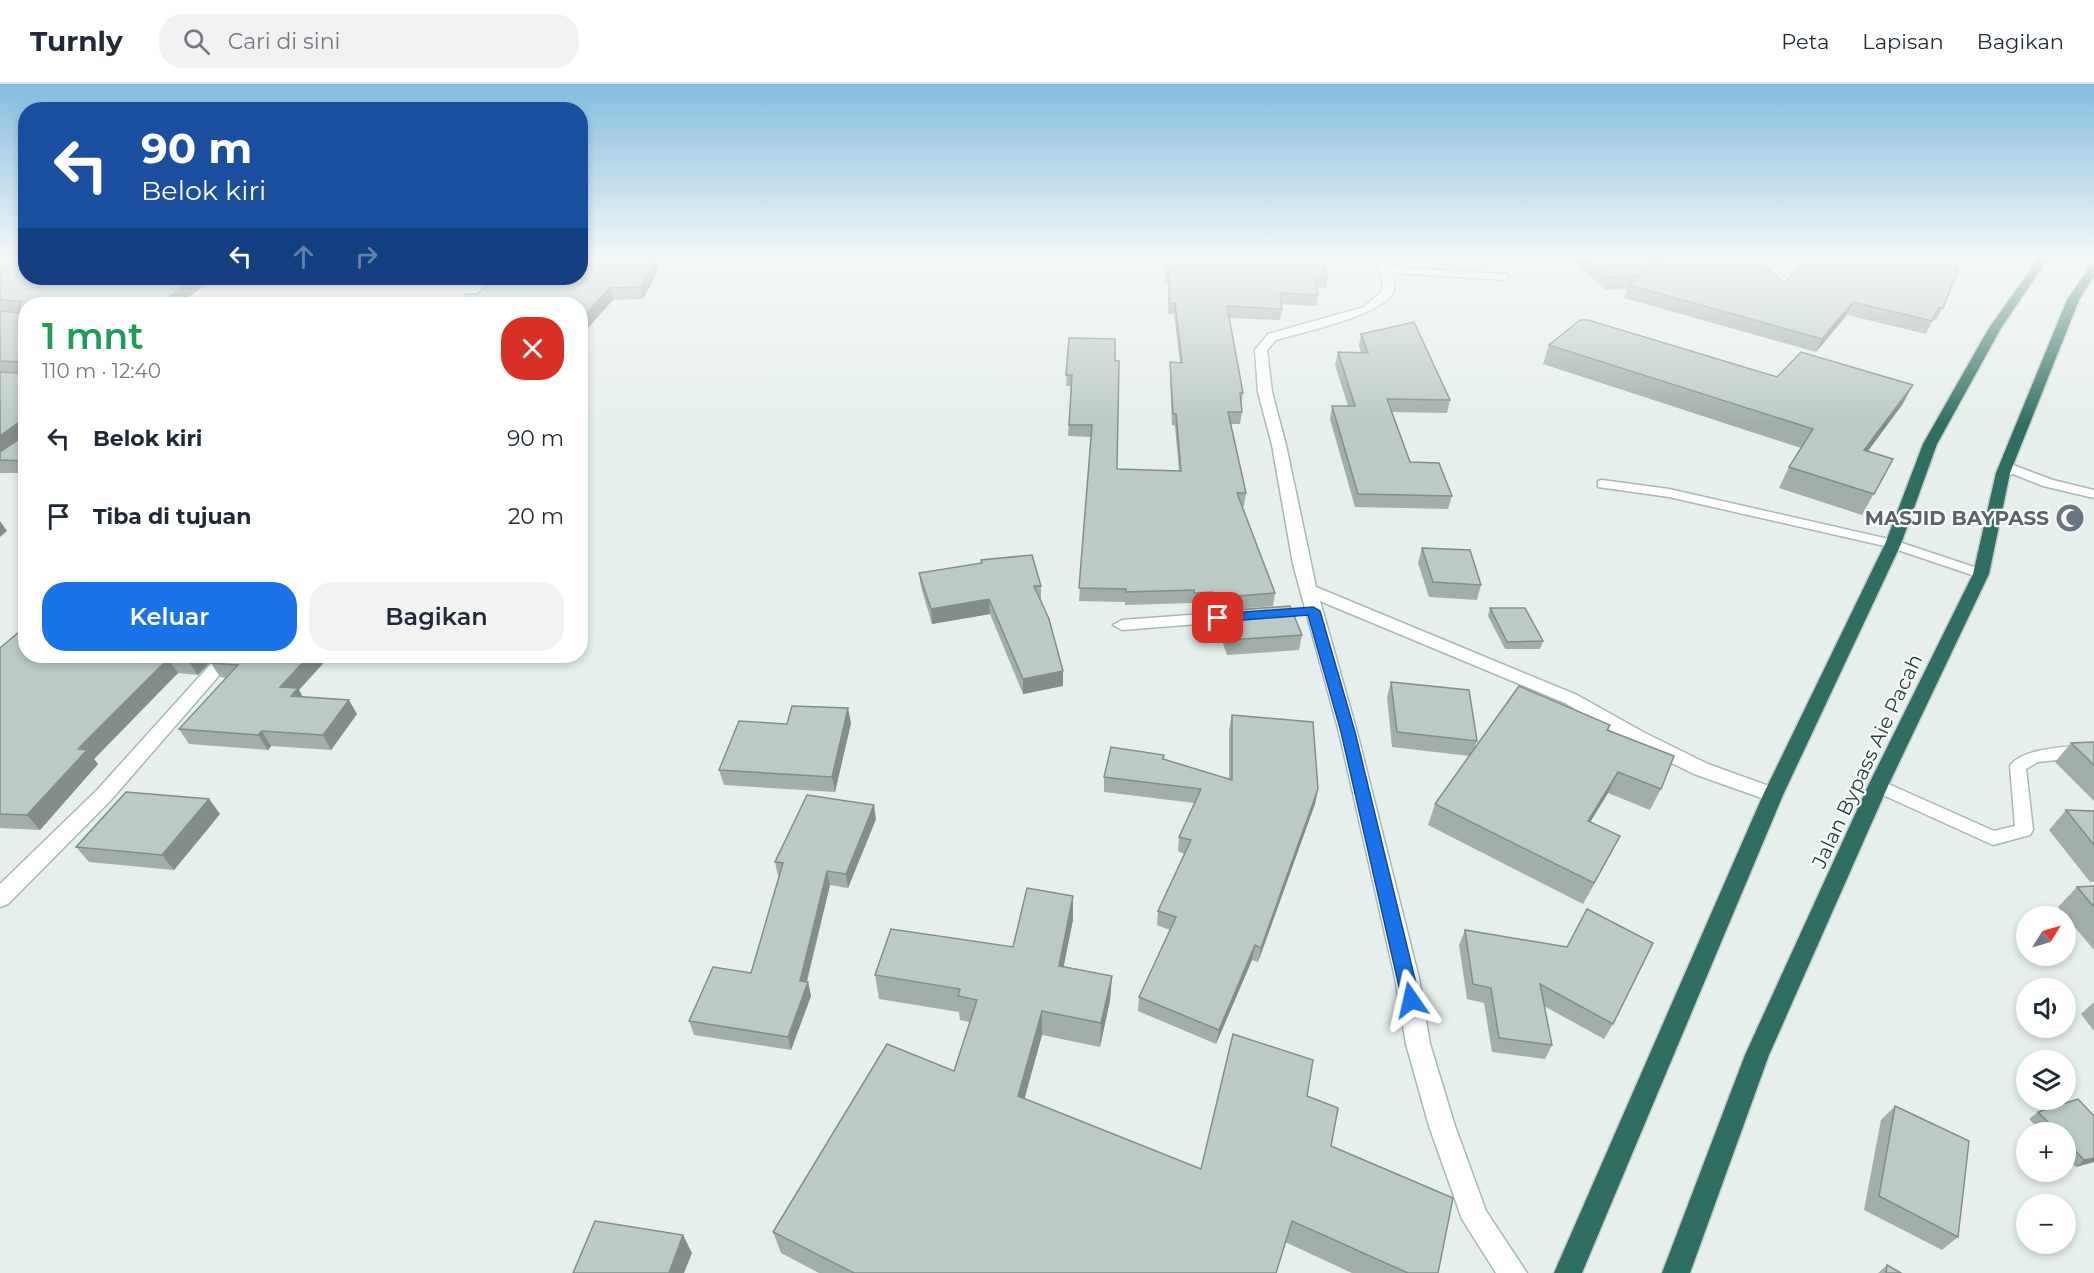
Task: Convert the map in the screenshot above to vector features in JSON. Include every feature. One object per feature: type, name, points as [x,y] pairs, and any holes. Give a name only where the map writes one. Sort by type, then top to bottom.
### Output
[{"type":"highway","points":[[1568,1273],[1773,795],[1893,544],[1930,444],[2004,314]]},
{"type":"highway","name":"Jalan Bypass Aie Pacah","points":[[1676,1273],[1757,1055],[1878,786],[1981,574],[2003,473],[2067,314]]},
{"type":"street","points":[[1349,314],[1272,337],[1261,351],[1265,392],[1308,590],[1307,611],[1348,732],[1407,978],[1418,1044],[1442,1126],[1476,1219],[1513,1273]]},
{"type":"street","points":[[2003,473],[2013,469],[2048,483],[2094,494]]},
{"type":"street","points":[[1308,590],[1571,699],[1638,738],[1701,770],[1773,795]]},
{"type":"street","points":[[1122,626],[1265,614]]},
{"type":"street","points":[[0,898],[104,795],[221,663]]},
{"type":"lane","points":[[1602,484],[1669,493],[1893,544],[1981,574]]},
{"type":"lane","points":[[1878,786],[1993,838],[2024,831],[2018,766],[2036,757],[2094,750]]},
{"type":"building","points":[[0,314],[18,314],[18,362],[0,361]]},
{"type":"building","points":[[1176,314],[1229,314],[1243,393],[1240,393],[1242,412],[1228,412],[1246,493],[1237,493],[1275,593],[1214,598],[1212,592],[1194,593],[1194,590],[1126,592],[1126,589],[1079,588],[1092,425],[1069,425],[1072,375],[1066,375],[1069,338],[1115,339],[1115,361],[1119,361],[1117,469],[1181,471],[1176,414],[1173,414],[1170,362],[1182,363]]},
{"type":"building","points":[[1734,314],[1843,314],[1822,339]]},
{"type":"building","points":[[1905,314],[1935,314],[1932,321]]},
{"type":"building","points":[[1580,320],[1588,320],[1777,377],[1801,352],[1913,385],[1864,450],[1893,459],[1874,494],[1789,467],[1813,429],[1549,345]]},
{"type":"building","points":[[1414,322],[1450,400],[1387,399],[1410,462],[1439,463],[1452,496],[1358,494],[1332,406],[1355,406],[1338,352],[1368,353],[1361,334]]},
{"type":"building","points":[[0,372],[18,373],[18,423],[0,436]]},
{"type":"building","points":[[18,440],[18,461],[0,460],[0,452]]},
{"type":"building","points":[[1422,548],[1470,550],[1481,585],[1433,582]]},
{"type":"building","points":[[1032,555],[1041,586],[1034,586],[1049,619],[1063,671],[1023,679],[989,599],[931,609],[919,573],[982,563],[981,560]]},
{"type":"building","points":[[1290,606],[1302,635],[1229,640],[1219,611]]},
{"type":"building","points":[[1490,608],[1525,608],[1543,641],[1507,642]]},
{"type":"building","points":[[18,633],[18,663],[164,663],[78,749],[87,750],[27,815],[0,814],[0,648]]},
{"type":"building","points":[[211,663],[302,663],[280,687],[298,688],[291,696],[349,700],[323,735],[262,731],[258,735],[179,729],[238,665]]},
{"type":"building","points":[[1391,682],[1469,690],[1477,741],[1397,732]]},
{"type":"building","points":[[1519,686],[1610,725],[1607,730],[1674,756],[1661,789],[1618,772],[1588,821],[1620,836],[1594,883],[1435,804]]},
{"type":"building","points":[[792,706],[848,708],[832,777],[719,770],[739,721],[787,724]]},
{"type":"building","points":[[1232,715],[1313,722],[1318,789],[1261,948],[1255,945],[1219,1030],[1139,997],[1176,917],[1158,911],[1191,840],[1179,837],[1201,789],[1104,777],[1111,747],[1164,755],[1163,759],[1232,780]]},
{"type":"building","points":[[2094,742],[2094,765],[2071,743]]},
{"type":"building","points":[[126,792],[209,799],[162,855],[76,847]]},
{"type":"building","points":[[807,795],[874,805],[846,874],[827,871],[800,981],[808,982],[788,1037],[689,1021],[713,967],[751,973],[783,863],[775,862]]},
{"type":"building","points":[[2066,810],[2094,811],[2094,845]]},
{"type":"building","points":[[2094,886],[2094,907],[2077,887]]},
{"type":"building","points":[[1027,888],[1073,896],[1059,966],[1112,976],[1101,1023],[1042,1011],[1018,1096],[1201,1169],[1233,1034],[1313,1060],[1307,1096],[1338,1108],[1331,1146],[1453,1198],[1438,1273],[1408,1273],[1292,1221],[1276,1273],[854,1273],[773,1232],[887,1044],[954,1071],[977,1000],[958,996],[960,989],[875,975],[891,929],[1013,947]]},
{"type":"building","points":[[1587,909],[1653,943],[1613,1024],[1540,984],[1552,1045],[1499,1038],[1491,988],[1473,984],[1465,930],[1567,947]]},
{"type":"building","points":[[2078,1099],[2094,1116],[2094,1158],[2084,1160],[2076,1152],[2076,1122],[2048,1122],[2038,1112],[2076,1110],[2076,1100]]},
{"type":"building","points":[[1895,1106],[1969,1141],[1958,1237],[1879,1196]]},
{"type":"building","points":[[595,1221],[683,1235],[669,1273],[573,1273]]},
{"type":"building","points":[[1887,1265],[1901,1273],[1886,1273]]},
{"type":"place","name":"MASJID BAYPASS","points":[[2070,518]]},
{"type":"route","points":[[1218,618],[1313,611],[1348,732],[1411,1000]]}]
